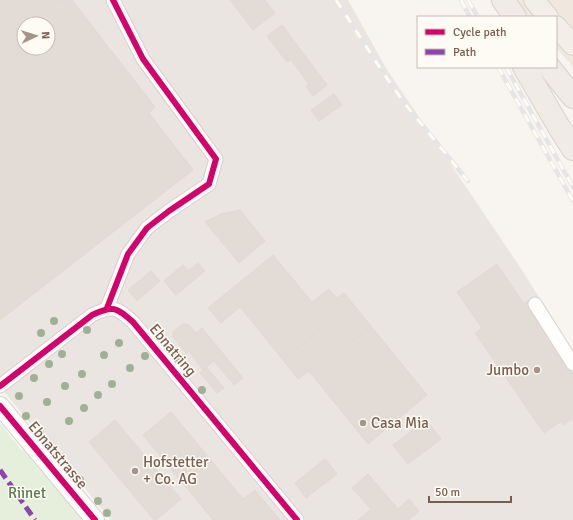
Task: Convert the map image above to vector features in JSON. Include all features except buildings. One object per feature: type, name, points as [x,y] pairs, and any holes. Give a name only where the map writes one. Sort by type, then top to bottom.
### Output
[{"type":"highway","points":[[487,0],[496,16]]},
{"type":"highway","points":[[498,0],[506,16]]},
{"type":"highway","points":[[504,0],[514,16]]},
{"type":"highway","points":[[525,68],[573,148]]},
{"type":"highway","points":[[537,68],[573,128]]},
{"type":"highway","points":[[550,68],[573,97]]},
{"type":"main road","points":[[534,0],[547,16]]},
{"type":"main road","points":[[557,27],[573,45]]},
{"type":"street","points":[[0,386],[92,315],[107,308],[128,254],[147,228],[209,184],[216,159],[143,59],[113,0]]},
{"type":"street","points":[[536,304],[573,364]]},
{"type":"street","name":"Ebnatring","points":[[107,308],[120,311],[133,322],[297,520]]},
{"type":"street","name":"Ebnatstrasse","points":[[0,406],[95,520]]},
{"type":"shaded area","points":[[0,0],[348,0],[386,68],[520,267],[573,354],[573,520],[111,520],[0,387]]},
{"type":"shaded area","points":[[515,0],[573,0],[573,67],[557,49],[557,16],[526,16]]},
{"type":"green space","name":"Riinet","points":[[0,423],[22,451],[25,449],[85,520],[0,520]]},
{"type":"railway","points":[[336,0],[405,104],[468,181]]},
{"type":"railway","points":[[461,0],[469,16]]},
{"type":"railway","points":[[468,0],[477,16]]},
{"type":"railway","points":[[499,68],[573,201]]},
{"type":"railway","points":[[507,68],[573,187]]},
{"type":"marked path","points":[[0,470],[35,520]]},
{"type":"cycle path","points":[[107,308],[128,254],[147,228],[209,184],[216,159],[143,59],[113,0]]},
{"type":"cycle path","points":[[0,386],[92,315],[105,310],[114,309],[122,313],[133,322],[297,520]]},
{"type":"cycle path","points":[[0,406],[95,520]]},
{"type":"place","name":"Jumbo","points":[[537,370]]},
{"type":"place","name":"Casa Mia","points":[[363,423]]},
{"type":"place","name":"Hofstetter + Co. AG","points":[[135,471]]}]
